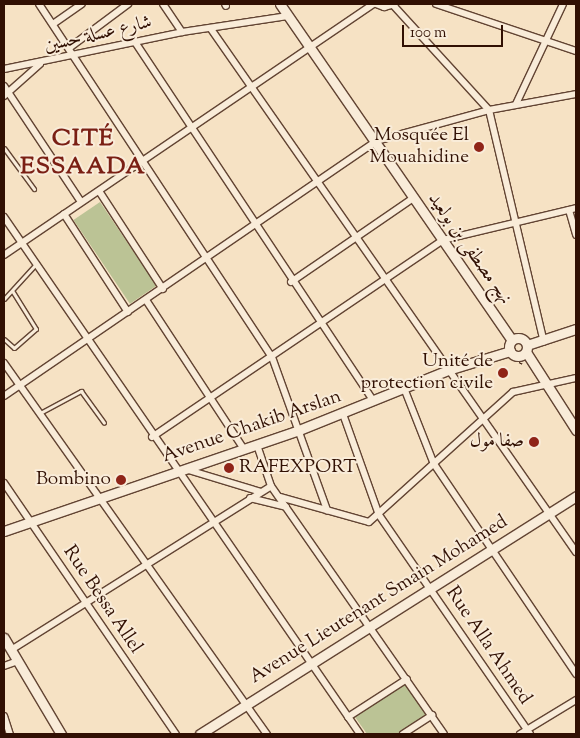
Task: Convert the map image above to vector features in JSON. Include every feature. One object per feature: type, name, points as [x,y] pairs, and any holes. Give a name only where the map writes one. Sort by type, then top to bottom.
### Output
[{"type":"main road","name":"نهج مصطفى بن بولعيد","points":[[280,4],[512,340]]},
{"type":"main road","points":[[576,329],[524,351],[510,351],[512,340],[520,338],[524,351],[576,430]]},
{"type":"main road","name":"Avenue Chakib Arslan","points":[[4,531],[100,495],[257,445],[342,414],[448,370],[510,351]]},
{"type":"main road","name":"Avenue Lieutenant Smain Mohamed","points":[[200,734],[309,662],[576,496]]},
{"type":"main road","points":[[4,638],[61,734]]},
{"type":"street","points":[[39,4],[141,162],[208,259],[272,357],[327,510]]},
{"type":"street","points":[[53,24],[82,4]]},
{"type":"street","points":[[69,48],[128,4]]},
{"type":"street","points":[[163,4],[182,32]]},
{"type":"street","points":[[4,255],[361,12],[377,4],[394,5],[489,110],[544,342]]},
{"type":"street","points":[[436,4],[576,51]]},
{"type":"street","points":[[516,104],[564,4]]},
{"type":"street","name":"شارع عسلة حسين","points":[[4,69],[74,57],[182,32],[288,16]]},
{"type":"street","points":[[211,29],[576,552]]},
{"type":"street","points":[[135,42],[290,282],[372,400]]},
{"type":"street","points":[[6,95],[40,64]]},
{"type":"street","points":[[4,86],[6,95],[81,202]]},
{"type":"street","points":[[4,396],[208,259],[376,141],[489,110],[576,94]]},
{"type":"street","points":[[99,191],[163,289]]},
{"type":"street","points":[[290,282],[353,235],[413,198]]},
{"type":"street","points":[[152,437],[211,399],[443,240],[576,208]]},
{"type":"street","points":[[569,210],[576,235]]},
{"type":"street","points":[[64,214],[128,312]]},
{"type":"street","points":[[4,216],[85,340],[152,437],[179,470],[212,522],[360,734]]},
{"type":"street","points":[[146,300],[244,449]]},
{"type":"street","points":[[4,363],[100,495],[267,734]]},
{"type":"street","points":[[280,497],[366,522],[379,515],[513,392],[576,378]]},
{"type":"street","points":[[404,388],[434,464],[489,550],[576,674]]},
{"type":"street","name":"Rue Alla Ahmed","points":[[342,414],[379,515],[528,732]]},
{"type":"street","points":[[257,445],[271,486],[370,624],[444,734]]},
{"type":"street","points":[[179,470],[261,492]]},
{"type":"street","name":"Rue Bessa Allel","points":[[4,483],[176,734]]},
{"type":"street","points":[[11,650],[271,486]]},
{"type":"street","points":[[250,498],[286,507]]},
{"type":"street","points":[[4,666],[18,661]]},
{"type":"street","points":[[348,717],[406,679]]},
{"type":"street","points":[[520,734],[528,732],[576,700]]},
{"type":"street","points":[[403,734],[432,715]]},
{"type":"street","points":[[4,716],[10,734]]},
{"type":"lane","points":[[4,148],[34,189]]},
{"type":"lane","points":[[4,300],[35,265]]},
{"type":"lane","points":[[4,339],[14,348],[36,329],[13,292]]},
{"type":"lane","points":[[40,413],[81,391],[104,423]]},
{"type":"green space","points":[[100,202],[156,286],[130,304],[73,220]]},
{"type":"green space","points":[[405,682],[428,714],[398,734],[367,734],[355,717]]},
{"type":"place","name":"Mosquée El Mouahidine","points":[[479,147]]},
{"type":"place","name":"Unité de protection civile","points":[[503,373]]},
{"type":"place","name":"صفا مول","points":[[534,442]]},
{"type":"place","name":"RAFEXPORT","points":[[229,468]]},
{"type":"place","name":"Bombino","points":[[121,480]]},
{"type":"district","name":"CITÉ ESSAADA","points":[[83,154]]}]
